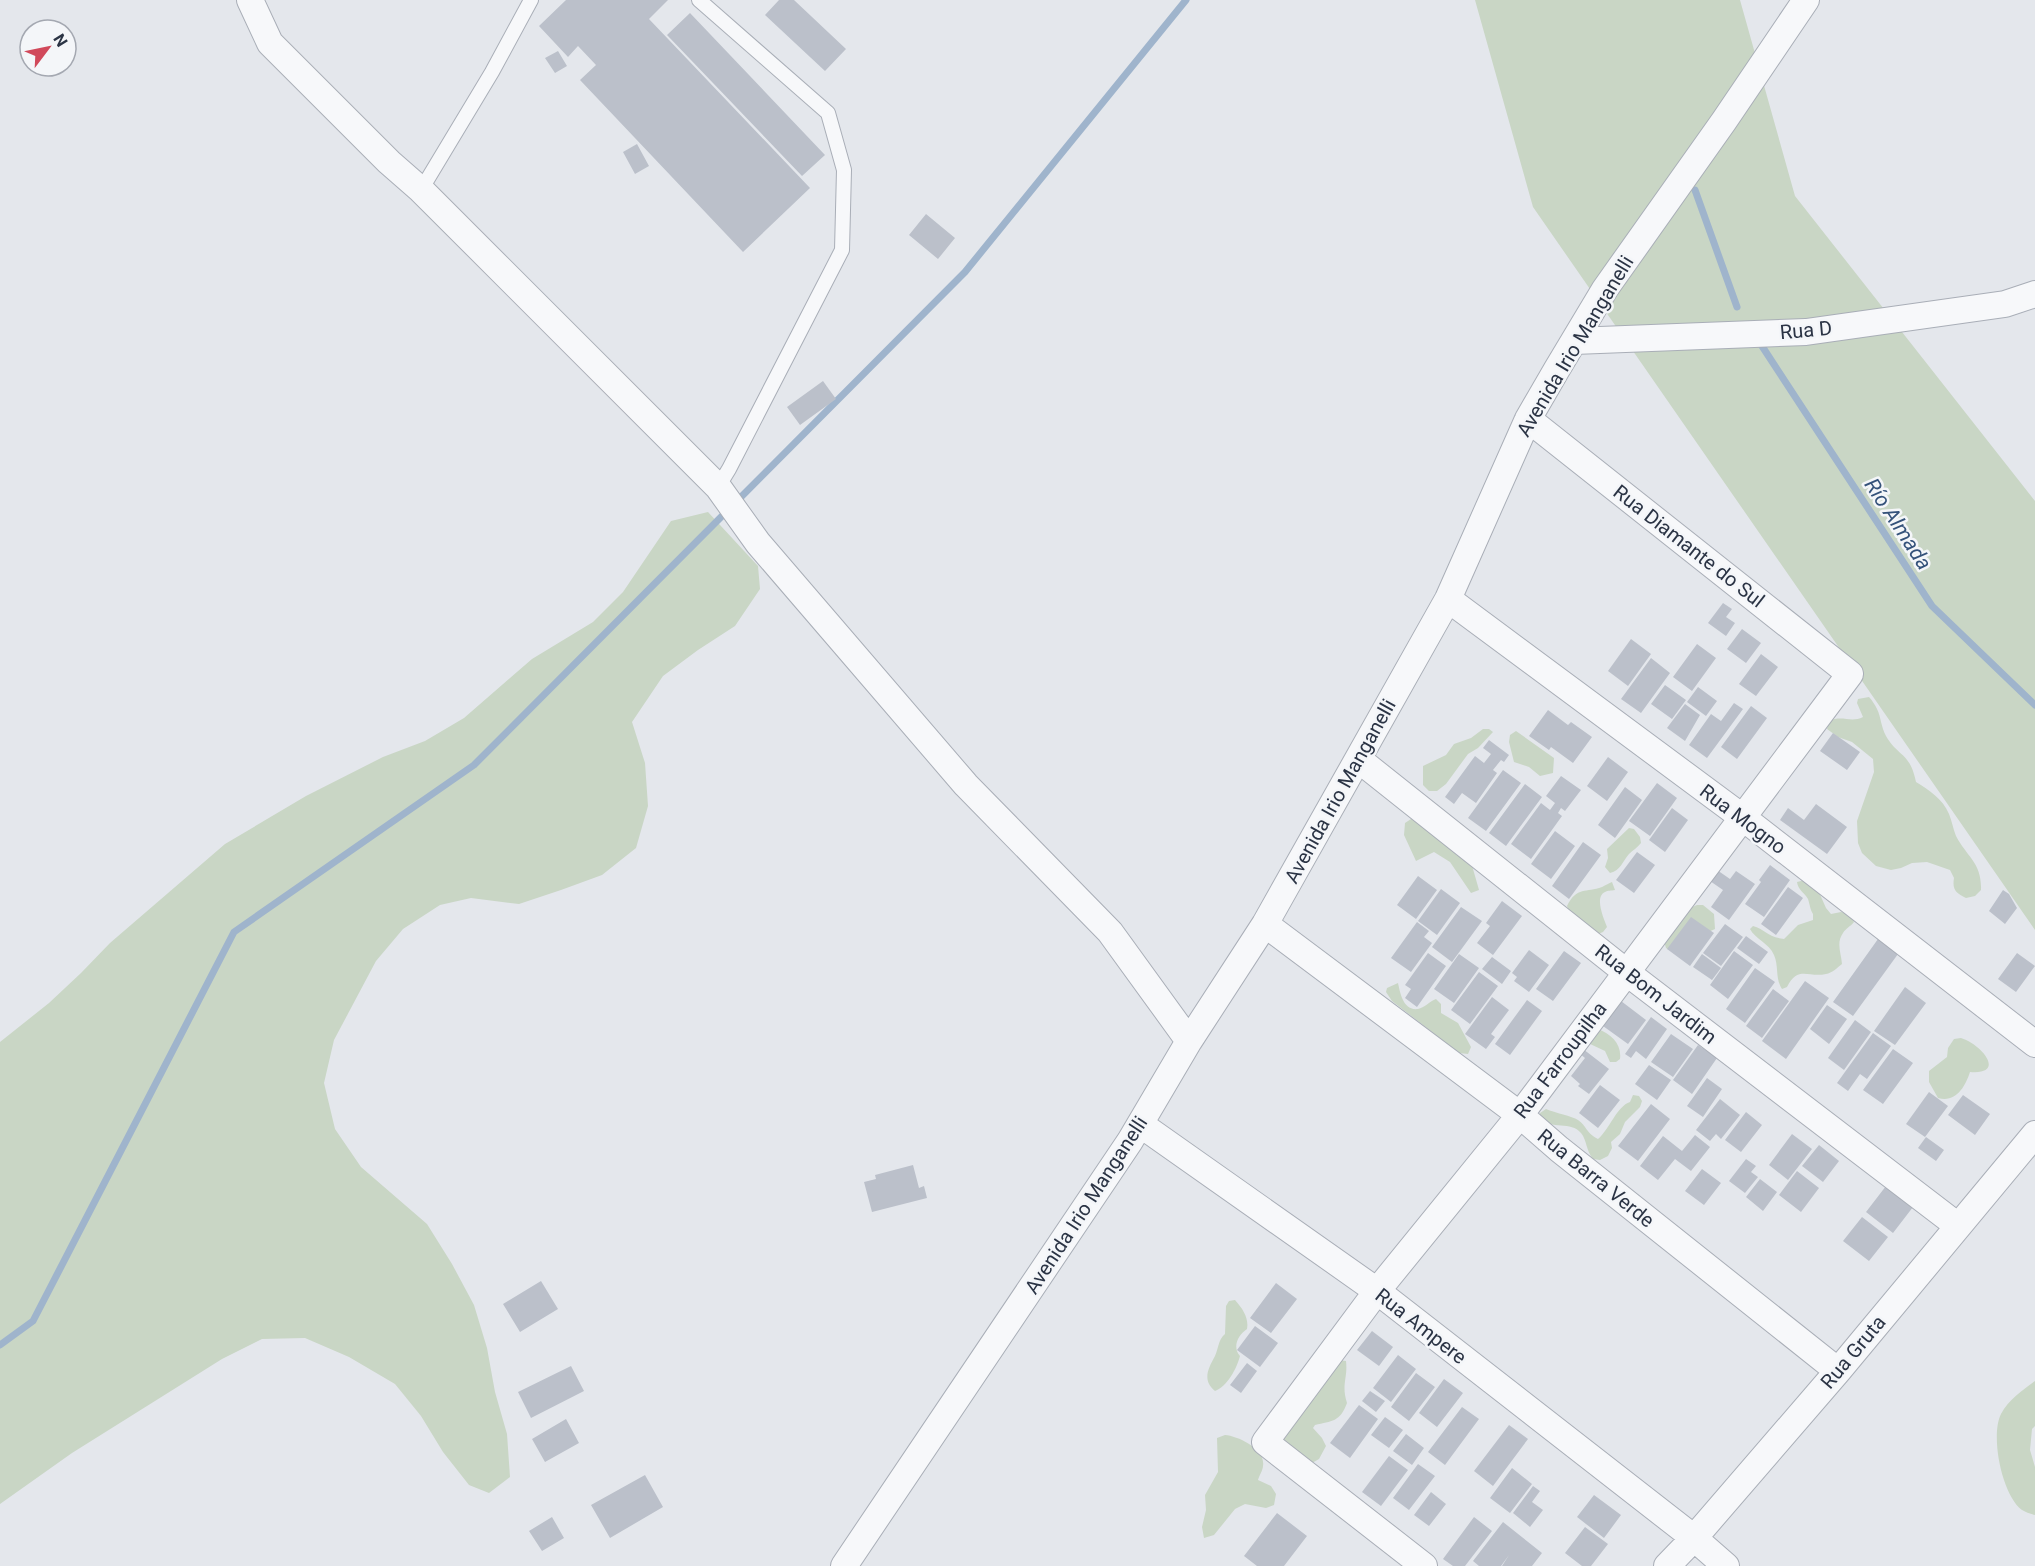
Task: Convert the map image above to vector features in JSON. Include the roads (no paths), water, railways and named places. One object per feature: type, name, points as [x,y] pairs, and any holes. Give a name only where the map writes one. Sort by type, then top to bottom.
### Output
[{"type":"street","points":[[250,0],[270,43],[389,162],[421,190],[718,487],[758,543],[966,786],[1110,932],[1189,1041]]},
{"type":"street","name":"Avenida Irio Manganelli","points":[[844,1566],[1140,1124],[1189,1041],[1265,924],[1448,599],[1528,419],[1605,289],[1806,0]]},
{"type":"street","name":"Rua D","points":[[1575,341],[1806,332],[2005,304],[2035,294]]},
{"type":"street","name":"Rua Diamante do Sul","points":[[1528,419],[1850,674]]},
{"type":"street","name":"Rua Mogno","points":[[1448,599],[1742,817],[2035,1044]]},
{"type":"street","name":"Rua Farroupilha","points":[[1424,1566],[1265,1442],[1377,1291],[1520,1115],[1850,674]]},
{"type":"street","name":"Rua Bom Jardim","points":[[1358,759],[1626,972],[1958,1226]]},
{"type":"street","name":"Rua Barra Verde","points":[[1265,924],[1520,1115],[1559,1149],[1838,1371]]},
{"type":"street","name":"Rua Ampere","points":[[1140,1124],[1377,1291],[1694,1538],[1726,1566]]},
{"type":"street","name":"Rua Gruta","points":[[1667,1566],[1694,1538],[1838,1371],[2035,1134]]},
{"type":"lane","points":[[421,190],[492,72],[531,0]]},
{"type":"lane","points":[[699,0],[828,113],[844,170],[842,250],[718,487]]},
{"type":"waterway","points":[[736,502],[965,272],[1186,0]]},
{"type":"waterway","name":"Río Almada","points":[[1695,190],[1737,307]]},
{"type":"waterway","name":"Río Almada","points":[[1758,340],[1932,606],[2035,705]]},
{"type":"waterway","points":[[0,1345],[33,1321],[234,932],[474,765],[728,510]]}]
